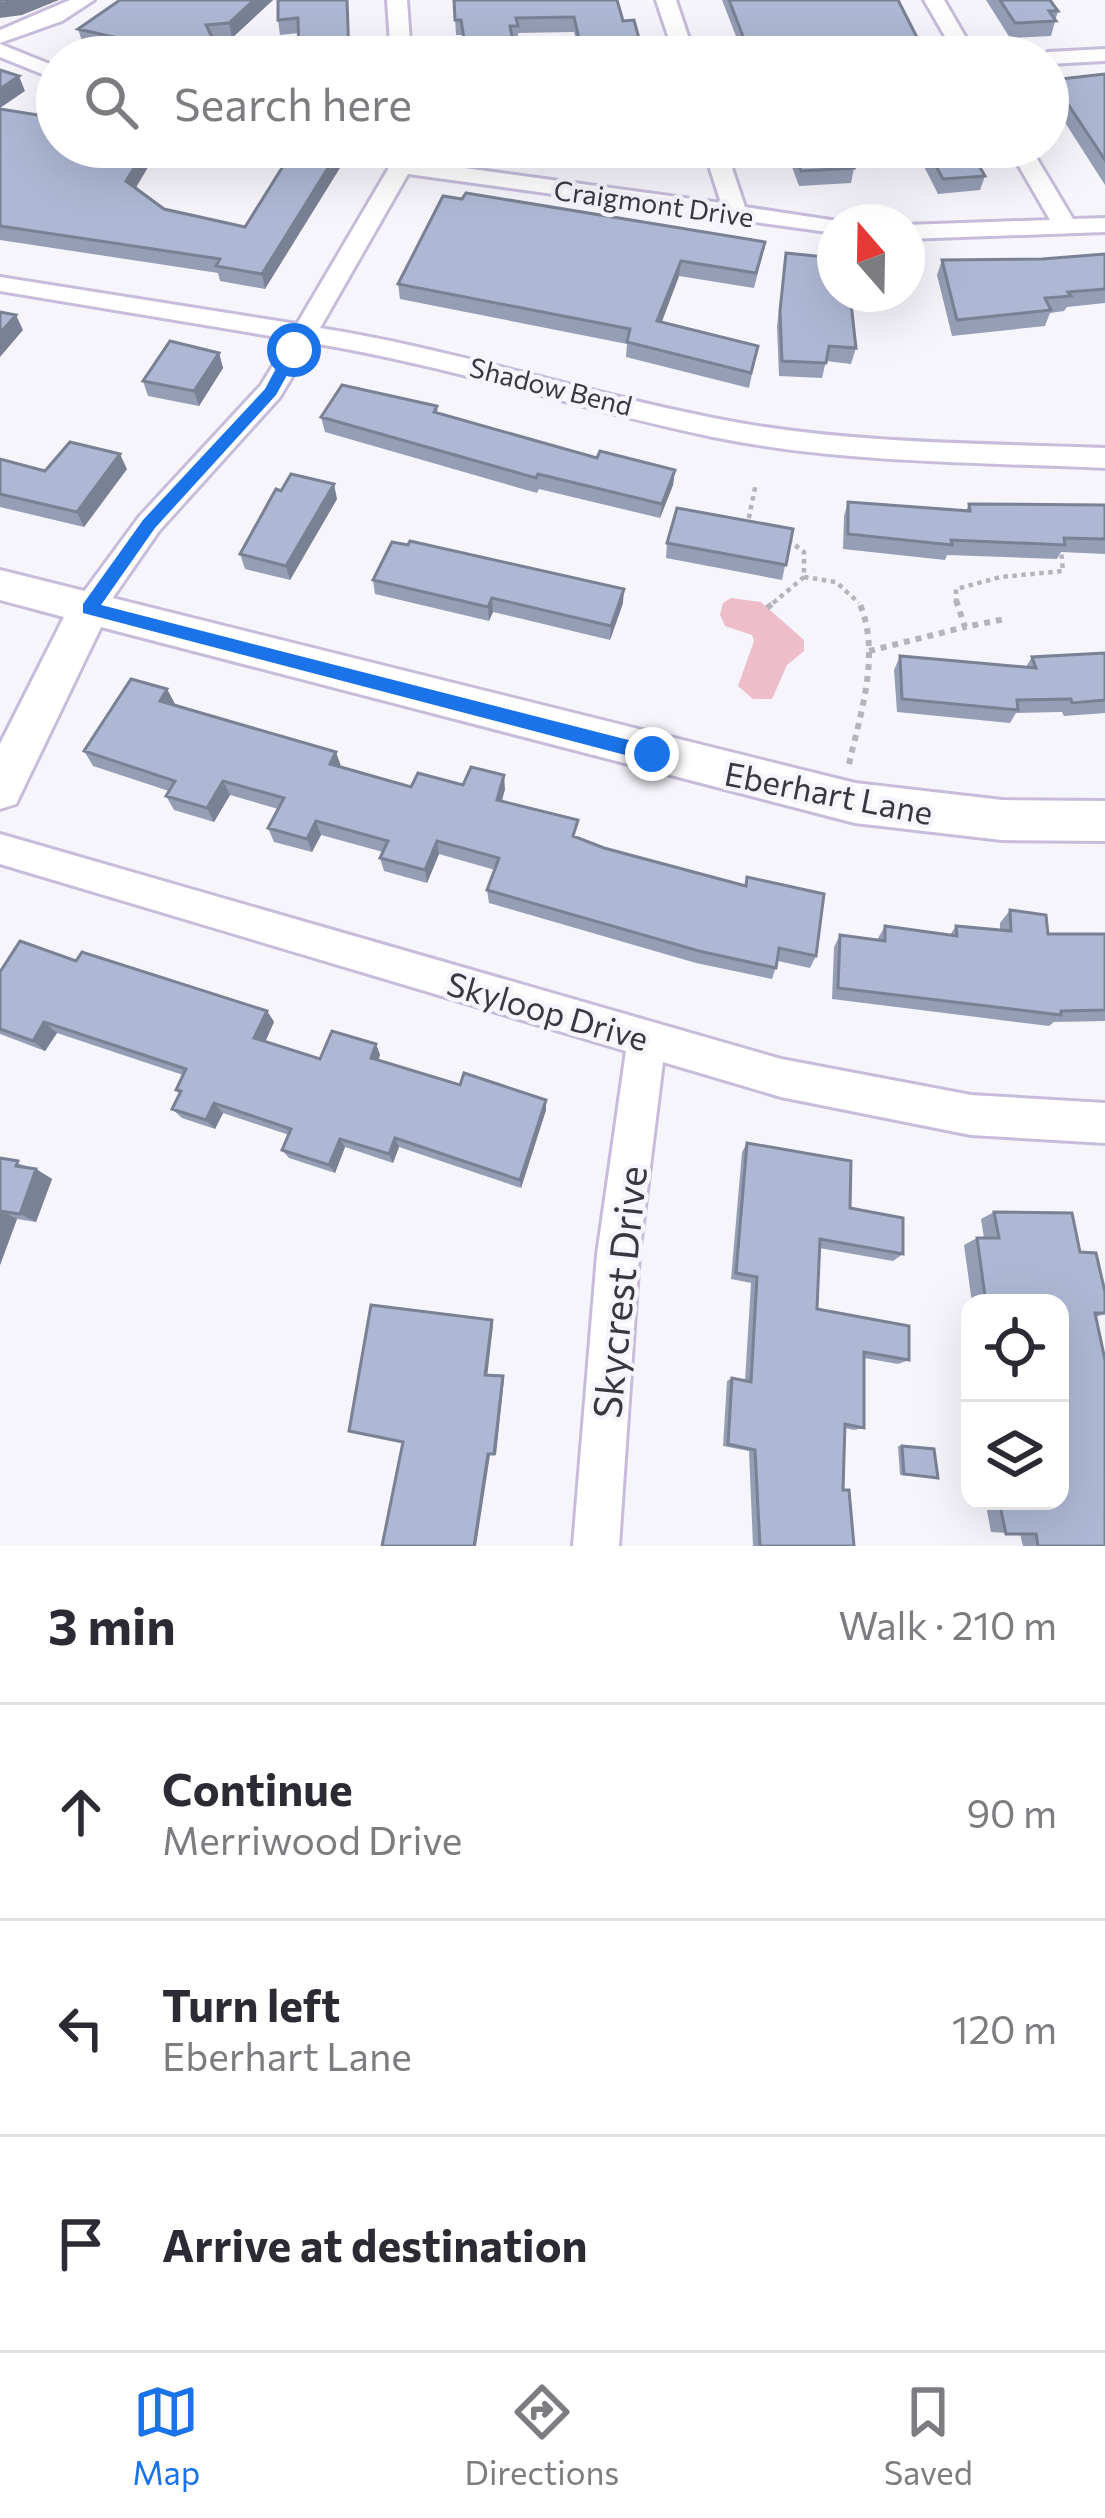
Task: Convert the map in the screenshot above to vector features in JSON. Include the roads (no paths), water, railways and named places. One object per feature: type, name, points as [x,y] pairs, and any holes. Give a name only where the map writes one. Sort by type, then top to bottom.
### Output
[{"type":"street","points":[[0,37],[55,17],[84,0]]},
{"type":"street","points":[[397,0],[400,36]]},
{"type":"street","points":[[666,0],[678,36]]},
{"type":"street","points":[[934,0],[955,36]]},
{"type":"street","points":[[0,50],[36,65]]},
{"type":"street","points":[[1069,57],[1105,55]]},
{"type":"street","points":[[0,790],[89,608],[149,524],[271,392],[397,168]]},
{"type":"street","name":"Craigmont Drive","points":[[465,168],[737,216],[817,224]]},
{"type":"street","points":[[721,168],[737,216]]},
{"type":"street","points":[[1031,168],[1066,227]]},
{"type":"street","points":[[925,231],[1105,225]]},
{"type":"street","name":"Shadow Bend","points":[[0,284],[406,350],[710,427],[773,438],[1105,458]]},
{"type":"street","name":"Eberhart Lane","points":[[0,585],[855,803],[1002,820],[1105,821]]},
{"type":"street","name":"Skyloop Drive","points":[[0,849],[646,1039],[882,1101],[971,1115],[1105,1123]]},
{"type":"street","name":"Skycrest Drive","points":[[596,1546],[618,1255],[646,1039]]}]
